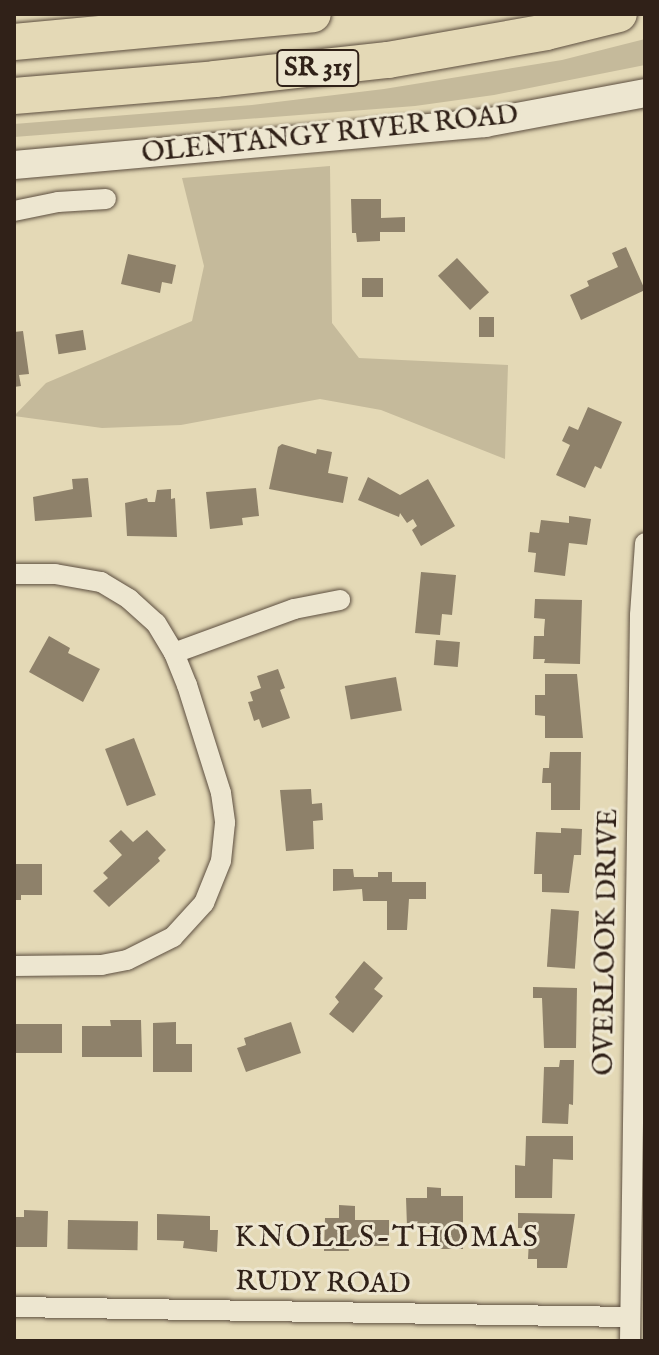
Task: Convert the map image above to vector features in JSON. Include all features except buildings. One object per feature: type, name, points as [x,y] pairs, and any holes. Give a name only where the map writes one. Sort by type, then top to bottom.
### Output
[{"type":"highway","name":"SR 315","points":[[14,42],[313,14]]},
{"type":"highway","name":"SR 315","points":[[14,96],[388,60],[546,32],[619,14]]},
{"type":"main road","name":"OLENTANGY RIVER ROAD","points":[[14,165],[485,123],[645,93]]},
{"type":"street","points":[[14,211],[58,202],[106,199]]},
{"type":"street","name":"OVERLOOK DRIVE","points":[[630,1341],[640,615],[645,543]]},
{"type":"street","points":[[14,574],[78,576],[116,589],[156,623],[174,653],[211,758],[223,808],[221,861],[204,903],[173,937],[127,960],[76,967],[14,966]]},
{"type":"street","points":[[174,653],[294,609],[340,600]]},
{"type":"street","name":"RUDY ROAD","points":[[14,1307],[630,1317]]},
{"type":"shaded area","points":[[645,39],[645,65],[494,95],[415,106],[14,137],[14,124],[252,105],[384,89],[562,60]]},
{"type":"shaded area","points":[[330,166],[332,323],[359,358],[508,365],[505,459],[381,410],[320,399],[181,425],[102,428],[14,416],[46,383],[192,321],[204,266],[182,178]]},
{"type":"district","name":"KNOLLS-THOMAS","points":[[387,1238]]}]
